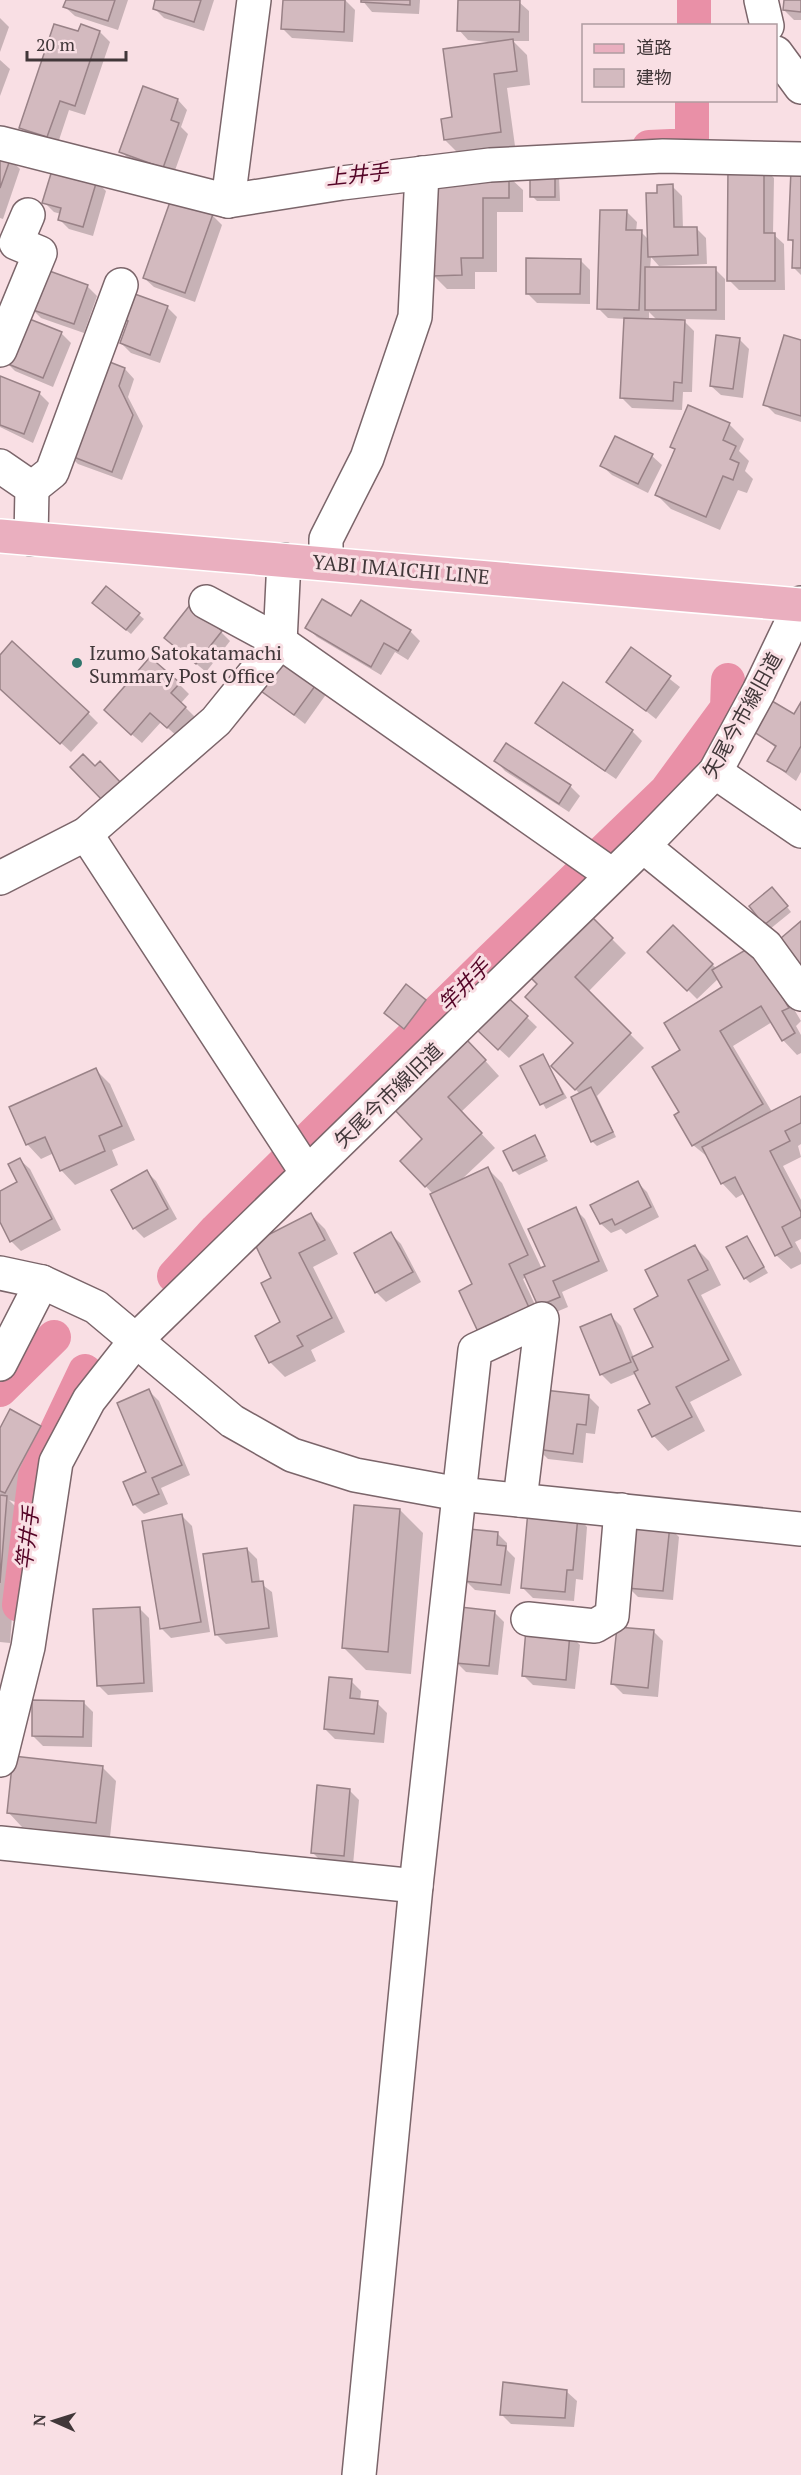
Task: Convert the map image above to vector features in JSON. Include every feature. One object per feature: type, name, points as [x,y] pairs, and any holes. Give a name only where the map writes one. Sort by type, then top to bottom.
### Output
[{"type":"main road","name":"YABI IMAICHI LINE","points":[[15,537],[801,604]]},
{"type":"street","points":[[228,201],[255,0]]},
{"type":"street","points":[[761,0],[767,24]]},
{"type":"street","points":[[777,54],[801,87]]},
{"type":"street","points":[[0,143],[228,201],[490,165],[663,156],[801,159]]},
{"type":"street","points":[[326,563],[327,539],[367,458],[415,317],[422,173]]},
{"type":"street","points":[[0,350],[40,253],[16,243],[28,215]]},
{"type":"street","points":[[15,537],[32,488],[52,472],[120,285]]},
{"type":"street","points":[[0,466],[32,488]]},
{"type":"street","points":[[0,878],[86,834],[216,721],[280,642],[284,560]]},
{"type":"street","points":[[206,602],[280,642],[612,875]]},
{"type":"street","name":"矢尾今市線旧道","points":[[0,1760],[28,1647],[56,1462],[89,1400],[137,1339],[643,846],[714,772],[759,691],[801,604]]},
{"type":"street","points":[[714,772],[801,831]]},
{"type":"street","points":[[86,834],[308,1173]]},
{"type":"street","points":[[643,846],[766,946],[801,994]]},
{"type":"street","points":[[0,1273],[42,1282],[96,1307],[137,1339],[232,1421],[292,1455],[354,1475],[459,1494],[801,1529]]},
{"type":"street","points":[[0,1364],[42,1282]]},
{"type":"street","points":[[359,2475],[416,1886],[475,1350],[542,1319],[520,1500]]},
{"type":"street","points":[[528,1619],[595,1626],[612,1616],[621,1510]]},
{"type":"street","points":[[0,1843],[416,1886]]},
{"type":"building","points":[[66,0],[115,0],[108,21],[63,7]]},
{"type":"building","points":[[155,0],[201,0],[194,22],[153,9]]},
{"type":"building","points":[[283,0],[345,0],[344,32],[281,29]]},
{"type":"building","points":[[361,0],[410,0],[410,5],[361,2]]},
{"type":"building","points":[[458,0],[520,0],[519,32],[457,31]]},
{"type":"building","points":[[784,0],[801,0],[801,12],[783,10]]},
{"type":"building","points":[[54,24],[78,31],[81,24],[100,31],[75,106],[60,101],[47,137],[19,128]]},
{"type":"building","points":[[513,39],[517,71],[494,74],[501,132],[444,140],[441,119],[452,117],[443,49]]},
{"type":"building","points":[[143,86],[178,99],[171,120],[179,123],[163,168],[119,152]]},
{"type":"building","points":[[0,154],[11,157],[0,188]]},
{"type":"building","points":[[53,167],[97,180],[83,227],[58,220],[61,208],[42,203]]},
{"type":"building","points":[[728,167],[764,167],[764,233],[775,233],[775,281],[727,281]]},
{"type":"building","points":[[791,170],[801,170],[801,268],[792,268],[793,240],[788,240]]},
{"type":"building","points":[[530,171],[555,171],[555,197],[530,197]]},
{"type":"building","points":[[434,175],[509,175],[509,198],[483,198],[483,258],[461,258],[462,275],[431,276],[431,256],[435,256]]},
{"type":"building","points":[[673,184],[674,227],[697,227],[698,255],[648,257],[646,193],[657,193],[657,185]]},
{"type":"building","points":[[171,199],[213,214],[185,293],[143,278]]},
{"type":"building","points":[[600,210],[627,210],[626,230],[642,230],[639,310],[597,309]]},
{"type":"building","points":[[526,258],[581,259],[580,294],[526,294]]},
{"type":"building","points":[[645,267],[716,267],[716,310],[645,310]]},
{"type":"building","points":[[44,269],[88,285],[74,324],[30,309]]},
{"type":"building","points":[[132,293],[168,306],[150,355],[120,343],[128,321],[123,319]]},
{"type":"building","points":[[22,316],[62,332],[43,378],[3,362]]},
{"type":"building","points":[[624,318],[685,320],[682,383],[674,382],[673,401],[620,398]]},
{"type":"building","points":[[716,335],[740,338],[733,389],[710,386]]},
{"type":"building","points":[[784,335],[801,340],[801,416],[763,405]]},
{"type":"building","points":[[102,359],[125,368],[119,386],[133,415],[112,472],[66,454]]},
{"type":"building","points":[[0,376],[40,392],[24,434],[0,425]]},
{"type":"building","points":[[688,405],[730,423],[723,440],[736,446],[730,459],[739,463],[733,480],[723,476],[706,517],[655,495],[675,449],[670,447]]},
{"type":"building","points":[[615,436],[653,454],[638,484],[600,466]]},
{"type":"building","points":[[106,586],[140,613],[126,630],[92,603]]},
{"type":"building","points":[[322,599],[351,616],[361,600],[411,630],[398,651],[384,643],[371,667],[305,628]]},
{"type":"building","points":[[190,605],[222,631],[196,664],[164,638]]},
{"type":"building","points":[[12,641],[89,712],[60,744],[0,689],[0,655]]},
{"type":"building","points":[[631,647],[671,676],[646,711],[606,682]]},
{"type":"building","points":[[150,657],[180,683],[171,693],[186,707],[167,728],[150,713],[131,735],[104,710]]},
{"type":"building","points":[[284,658],[318,682],[294,715],[261,691]]},
{"type":"building","points":[[563,682],[633,730],[605,771],[535,723]]},
{"type":"building","points":[[772,701],[794,714],[801,702],[801,746],[786,772],[767,761],[776,746],[754,732]]},
{"type":"building","points":[[506,743],[571,785],[559,804],[494,761]]},
{"type":"building","points":[[83,754],[95,766],[100,761],[122,784],[104,802],[70,767]]},
{"type":"building","points":[[772,887],[788,906],[764,925],[749,906]]},
{"type":"building","points":[[587,912],[613,938],[575,977],[631,1033],[575,1090],[551,1066],[573,1043],[525,997],[537,984],[526,973]]},
{"type":"building","points":[[801,921],[801,977],[774,944]]},
{"type":"building","points":[[673,925],[713,964],[687,991],[647,952]]},
{"type":"building","points":[[752,946],[789,1008],[782,1011],[795,1033],[782,1041],[761,1006],[720,1031],[763,1104],[692,1146],[674,1115],[679,1112],[652,1067],[680,1050],[664,1023],[722,987],[712,970]]},
{"type":"building","points":[[406,984],[426,1000],[404,1029],[384,1013]]},
{"type":"building","points":[[506,996],[528,1016],[498,1050],[476,1029]]},
{"type":"building","points":[[466,1039],[486,1060],[448,1097],[482,1133],[425,1187],[400,1161],[422,1139],[393,1108]]},
{"type":"building","points":[[543,1054],[563,1094],[540,1105],[520,1066]]},
{"type":"building","points":[[96,1068],[122,1126],[99,1136],[105,1151],[60,1171],[45,1137],[26,1145],[9,1107]]},
{"type":"building","points":[[591,1087],[613,1132],[591,1142],[571,1097]]},
{"type":"building","points":[[801,1096],[801,1123],[785,1131],[790,1141],[770,1151],[801,1212],[801,1217],[782,1227],[792,1247],[775,1256],[735,1177],[721,1184],[702,1147]]},
{"type":"building","points":[[535,1135],[545,1156],[513,1171],[503,1151]]},
{"type":"building","points":[[20,1158],[52,1219],[10,1242],[0,1222],[0,1191],[17,1182],[8,1164]]},
{"type":"building","points":[[488,1167],[528,1255],[509,1264],[531,1312],[480,1336],[459,1291],[472,1284],[430,1194]]},
{"type":"building","points":[[147,1170],[168,1209],[133,1229],[111,1190]]},
{"type":"building","points":[[638,1181],[651,1207],[615,1225],[612,1219],[600,1224],[590,1205]]},
{"type":"building","points":[[576,1207],[599,1261],[553,1281],[560,1297],[538,1306],[524,1275],[545,1266],[528,1229]]},
{"type":"building","points":[[311,1213],[325,1240],[299,1253],[332,1318],[297,1336],[303,1346],[269,1363],[255,1336],[280,1322],[261,1283],[271,1278],[254,1242]]},
{"type":"building","points":[[391,1232],[413,1272],[375,1293],[354,1253]]},
{"type":"building","points":[[747,1236],[764,1267],[744,1279],[726,1247]]},
{"type":"building","points":[[695,1245],[708,1270],[688,1280],[729,1360],[676,1387],[692,1417],[652,1437],[638,1410],[650,1404],[634,1372],[638,1370],[632,1357],[653,1347],[634,1309],[658,1296],[645,1270]]},
{"type":"building","points":[[611,1314],[631,1362],[600,1375],[580,1327]]},
{"type":"building","points":[[149,1389],[182,1465],[152,1478],[159,1494],[133,1505],[123,1482],[146,1472],[117,1403]]},
{"type":"building","points":[[544,1390],[589,1395],[586,1425],[577,1424],[573,1454],[536,1449]]},
{"type":"building","points":[[10,1409],[41,1426],[5,1493],[0,1491],[0,1428]]},
{"type":"building","points":[[0,1495],[7,1496],[0,1583]]},
{"type":"building","points":[[354,1505],[400,1509],[388,1652],[342,1648]]},
{"type":"building","points":[[528,1511],[578,1516],[573,1570],[567,1570],[565,1592],[521,1588]]},
{"type":"building","points":[[182,1514],[201,1622],[160,1629],[142,1521]]},
{"type":"building","points":[[633,1521],[670,1525],[663,1591],[626,1588]]},
{"type":"building","points":[[469,1529],[498,1532],[497,1545],[506,1546],[501,1585],[463,1581]]},
{"type":"building","points":[[247,1548],[252,1582],[263,1581],[269,1628],[215,1635],[203,1554]]},
{"type":"building","points":[[140,1607],[144,1683],[97,1686],[93,1609]]},
{"type":"building","points":[[460,1607],[495,1611],[489,1666],[455,1663]]},
{"type":"building","points":[[617,1627],[654,1630],[648,1688],[611,1684]]},
{"type":"building","points":[[526,1629],[570,1633],[566,1680],[522,1676]]},
{"type":"building","points":[[329,1677],[352,1679],[350,1698],[378,1701],[374,1734],[324,1729]]},
{"type":"building","points":[[32,1700],[84,1701],[83,1737],[32,1736]]},
{"type":"building","points":[[13,1756],[103,1766],[96,1823],[7,1813]]},
{"type":"building","points":[[317,1785],[350,1789],[344,1856],[311,1853]]},
{"type":"building","points":[[503,2382],[567,2390],[565,2418],[500,2415]]},
{"type":"waterway","name":"上井手","points":[[694,0],[694,24]]},
{"type":"waterway","name":"上井手","points":[[649,147],[692,145],[692,102]]},
{"type":"waterway","name":"竿井手","points":[[174,1276],[216,1230],[666,791],[727,708],[728,680]]},
{"type":"waterway","points":[[0,1390],[54,1337]]},
{"type":"waterway","name":"竿井手","points":[[19,1605],[35,1476],[85,1371]]},
{"type":"place","name":"Izumo Satokatamachi Summary Post Office","points":[[77,663]]}]
